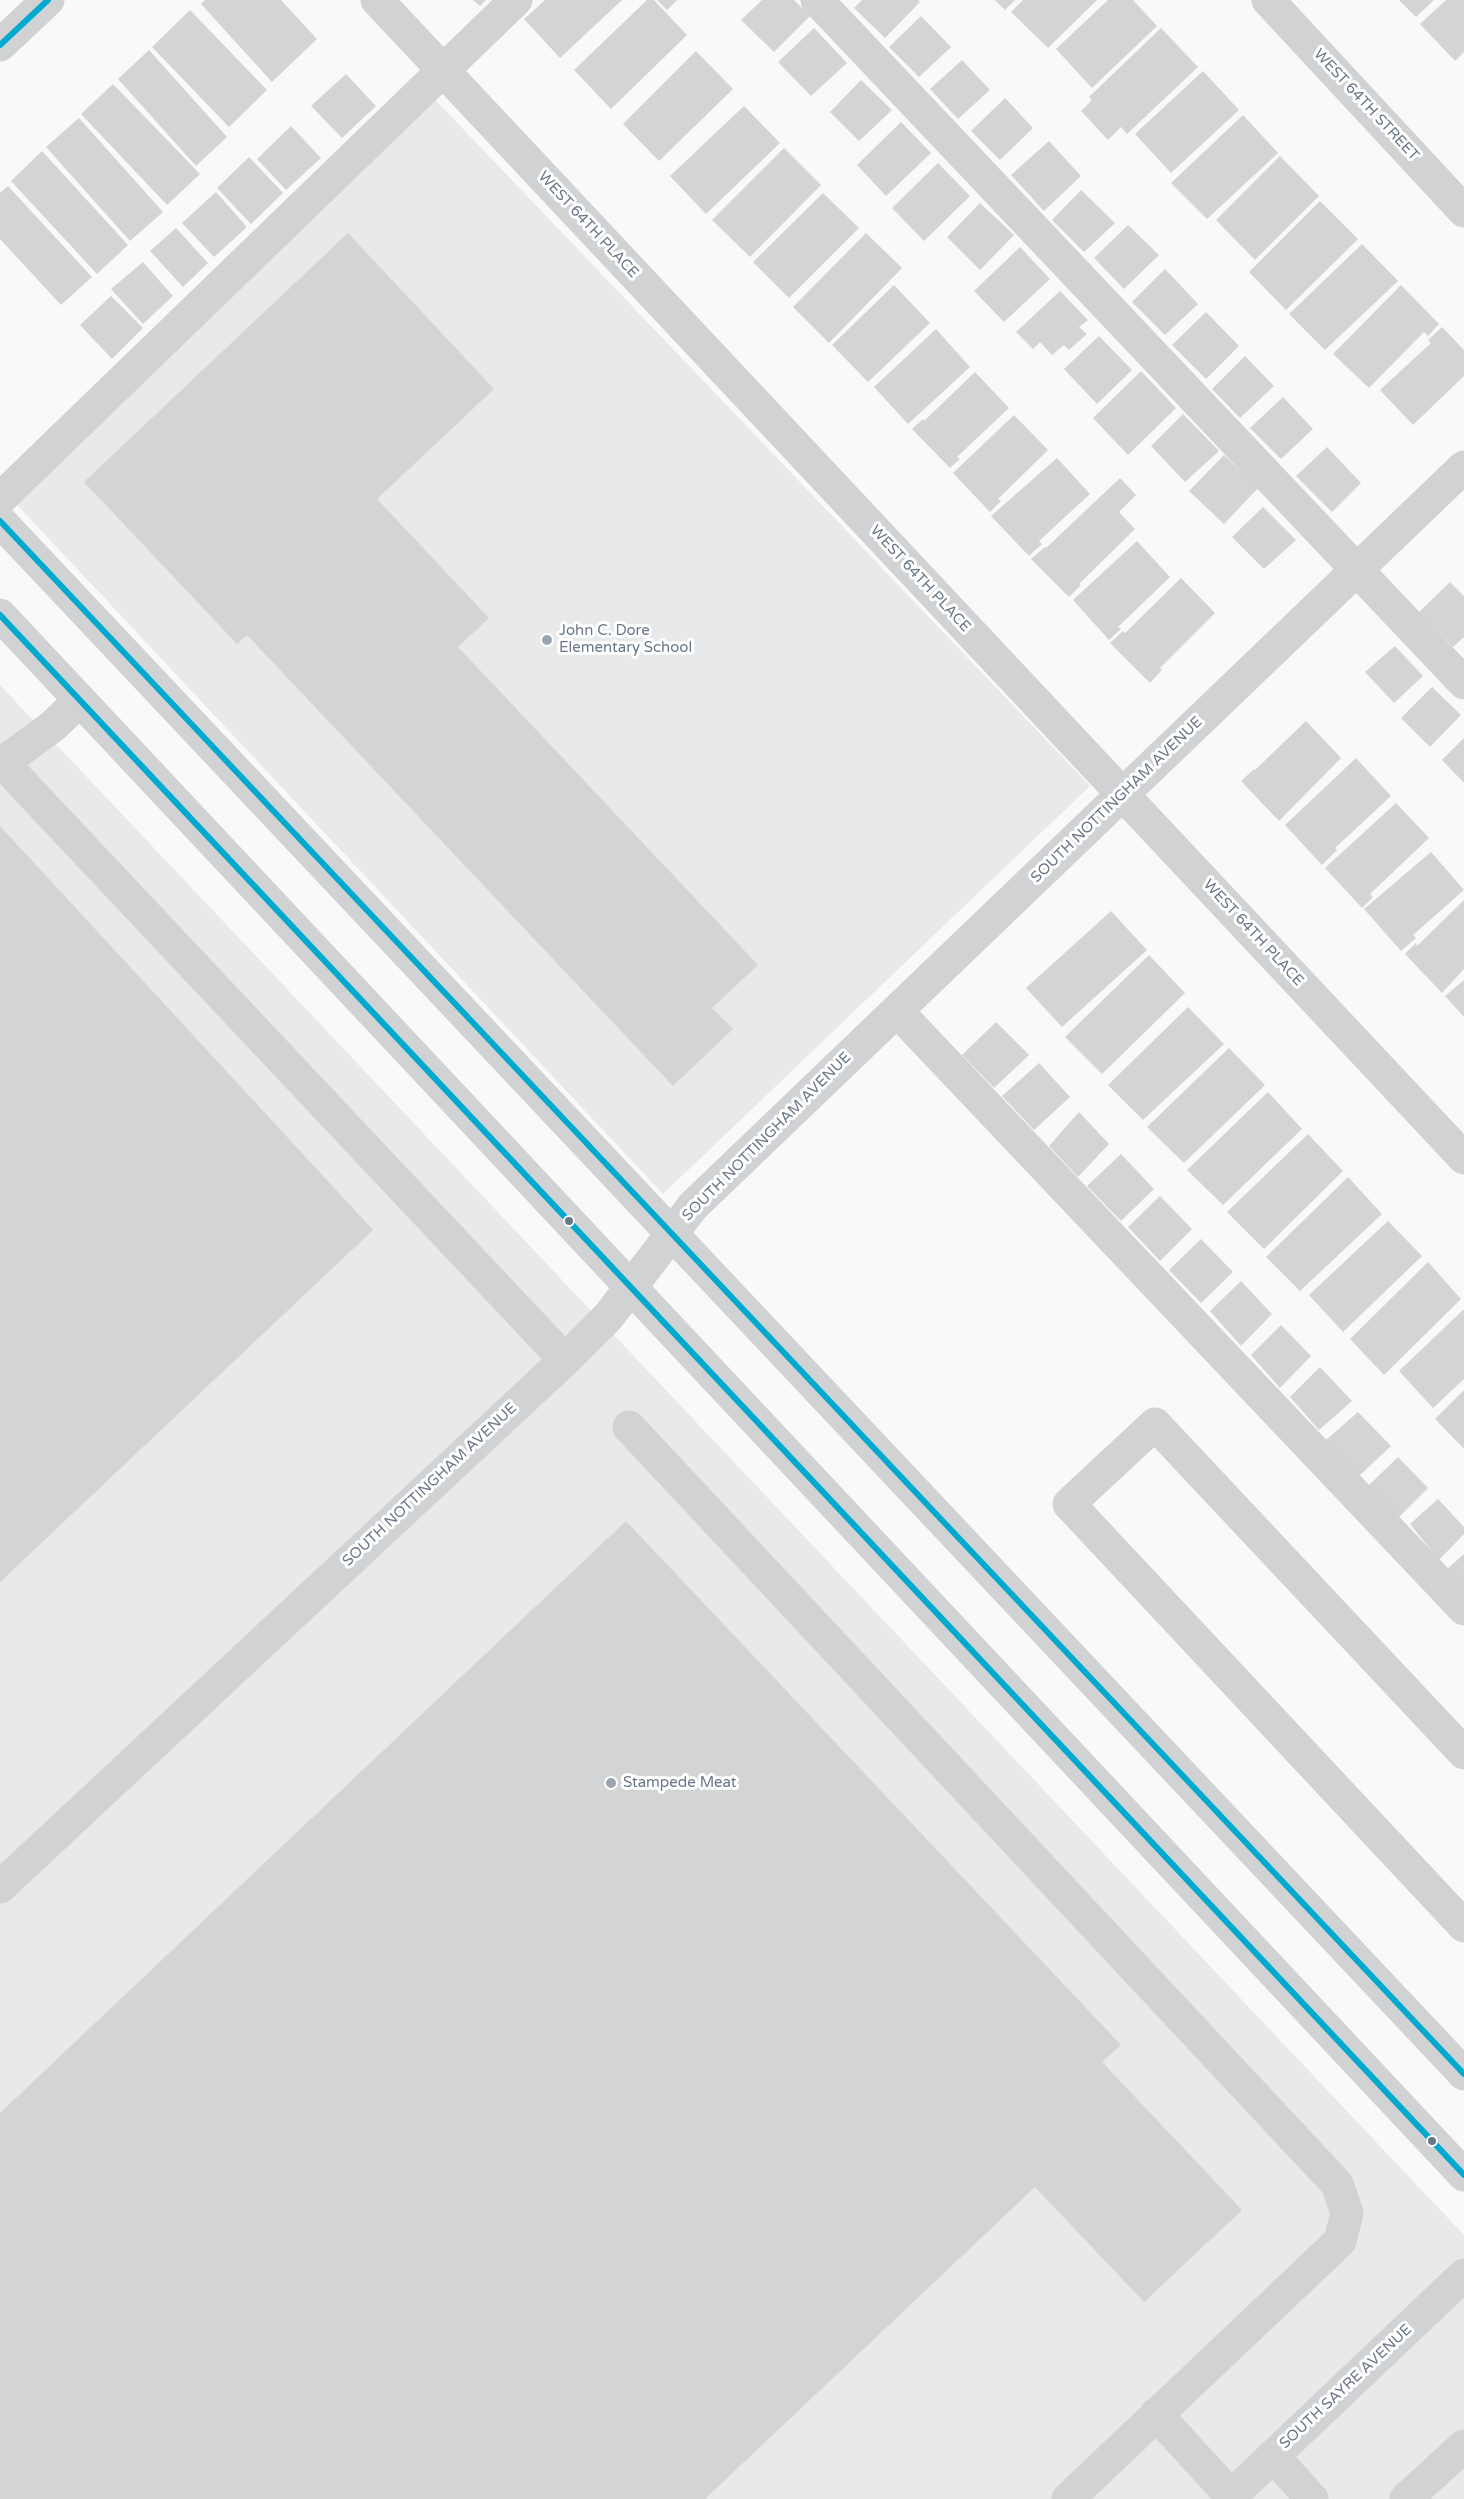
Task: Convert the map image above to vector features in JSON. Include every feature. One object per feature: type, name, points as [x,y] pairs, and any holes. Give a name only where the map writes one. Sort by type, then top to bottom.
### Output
[{"type":"street","points":[[0,45],[48,0]]},
{"type":"street","name":"WEST 64TH PLACE","points":[[377,0],[1464,1158]]},
{"type":"street","points":[[0,499],[516,0]]},
{"type":"street","points":[[817,0],[1464,683]]},
{"type":"street","name":"WEST 64TH STREET","points":[[1268,0],[1464,211]]},
{"type":"street","name":"SOUTH NOTTINGHAM AVENUE","points":[[0,1887],[565,1360],[608,1317],[693,1206],[1464,467]]},
{"type":"street","points":[[0,521],[1464,2074]]},
{"type":"street","points":[[0,615],[1464,2175]]},
{"type":"street","points":[[80,700],[53,726],[2,764],[565,1360]]},
{"type":"street","points":[[897,1011],[1464,1609]]},
{"type":"street","points":[[1464,1753],[1155,1424],[1069,1504],[1464,1926]]},
{"type":"street","points":[[629,1427],[1337,2184],[1347,2213],[1340,2241],[1068,2499]]},
{"type":"street","name":"SOUTH SAYRE AVENUE","points":[[1230,2497],[1464,2276]]},
{"type":"street","points":[[1156,2414],[1230,2497]]},
{"type":"street","points":[[1406,2499],[1464,2446]]},
{"type":"street","points":[[1273,2456],[1312,2499]]},
{"type":"shaded area","name":"John C. Dore Elementary School","points":[[424,88],[1090,786],[663,1194],[6,493]]},
{"type":"shaded area","points":[[0,685],[1464,2235],[1464,2499],[0,2499]]},
{"type":"building","points":[[205,0],[281,0],[317,39],[272,82],[201,4]]},
{"type":"building","points":[[473,0],[486,0],[480,6]]},
{"type":"building","points":[[545,0],[622,0],[560,58],[524,19]]},
{"type":"building","points":[[647,0],[654,0],[687,35],[611,109],[574,70]]},
{"type":"building","points":[[657,0],[677,0],[667,10]]},
{"type":"building","points":[[762,0],[794,0],[810,16],[774,52],[741,20]]},
{"type":"building","points":[[862,0],[918,0],[920,2],[885,38],[854,8]]},
{"type":"building","points":[[995,0],[1015,0],[1005,10]]},
{"type":"building","points":[[1023,0],[1097,0],[1048,48],[1011,12]]},
{"type":"building","points":[[1108,0],[1133,0],[1157,26],[1092,88],[1056,49]]},
{"type":"building","points":[[1399,0],[1434,0],[1416,17]]},
{"type":"building","points":[[1446,0],[1464,0],[1464,52],[1455,61],[1420,24]]},
{"type":"building","points":[[190,10],[267,90],[229,127],[152,47]]},
{"type":"building","points":[[921,16],[951,47],[919,77],[889,47]]},
{"type":"building","points":[[814,28],[847,63],[811,96],[778,62]]},
{"type":"building","points":[[1161,28],[1198,67],[1127,134],[1121,127],[1108,140],[1081,111],[1092,100],[1089,97]]},
{"type":"building","points":[[149,50],[227,137],[196,166],[118,79]]},
{"type":"building","points":[[696,51],[733,89],[659,161],[623,124]]},
{"type":"building","points":[[962,60],[990,90],[958,119],[930,89]]},
{"type":"building","points":[[1203,71],[1239,110],[1171,173],[1135,134]]},
{"type":"building","points":[[346,74],[376,106],[342,138],[311,106]]},
{"type":"building","points":[[861,80],[892,110],[859,141],[830,112]]},
{"type":"building","points":[[113,84],[200,174],[167,205],[81,114]]},
{"type":"building","points":[[1005,98],[1033,128],[1000,160],[971,131]]},
{"type":"building","points":[[744,106],[780,143],[706,214],[670,176]]},
{"type":"building","points":[[1243,115],[1278,153],[1207,219],[1171,183]]},
{"type":"building","points":[[79,118],[163,212],[130,241],[46,147]]},
{"type":"building","points":[[901,122],[931,153],[886,196],[857,165]]},
{"type":"building","points":[[291,126],[321,158],[286,190],[257,159]]},
{"type":"building","points":[[1049,141],[1081,176],[1044,211],[1011,175]]},
{"type":"building","points":[[784,148],[821,185],[750,257],[712,220]]},
{"type":"building","points":[[42,151],[128,245],[97,274],[11,181]]},
{"type":"building","points":[[1280,156],[1319,196],[1255,260],[1216,220]]},
{"type":"building","points":[[249,157],[283,193],[251,224],[217,188]]},
{"type":"building","points":[[938,163],[970,196],[924,241],[892,208]]},
{"type":"building","points":[[8,186],[92,277],[61,305],[0,239],[0,193]]},
{"type":"building","points":[[1081,190],[1115,223],[1084,252],[1052,220]]},
{"type":"building","points":[[216,192],[247,227],[214,257],[182,223]]},
{"type":"building","points":[[823,193],[859,228],[789,298],[753,262]]},
{"type":"building","points":[[1320,201],[1358,239],[1286,310],[1249,272]]},
{"type":"building","points":[[980,203],[1014,235],[980,270],[947,237]]},
{"type":"building","points":[[1128,225],[1159,255],[1124,289],[1094,258]]},
{"type":"building","points":[[176,228],[208,263],[183,287],[150,251]]},
{"type":"building","points":[[348,233],[494,389],[377,499],[489,618],[458,647],[758,965],[712,1008],[733,1029],[673,1086],[247,635],[237,644],[84,482]]},
{"type":"building","points":[[866,233],[902,268],[829,343],[793,307]]},
{"type":"building","points":[[1362,244],[1398,281],[1325,350],[1289,314]]},
{"type":"building","points":[[1020,247],[1050,279],[1004,322],[974,291]]},
{"type":"building","points":[[143,262],[173,296],[143,324],[111,289]]},
{"type":"building","points":[[1165,269],[1198,304],[1165,335],[1132,302]]},
{"type":"building","points":[[894,285],[930,323],[868,382],[832,345]]},
{"type":"building","points":[[1401,285],[1439,324],[1428,336],[1424,332],[1369,388],[1333,354]]},
{"type":"building","points":[[1060,291],[1088,320],[1079,327],[1087,334],[1069,350],[1064,345],[1052,355],[1040,342],[1033,349],[1016,332]]},
{"type":"building","points":[[111,296],[143,328],[112,359],[80,325]]},
{"type":"building","points":[[1206,312],[1239,346],[1206,379],[1172,345]]},
{"type":"building","points":[[1442,327],[1464,350],[1464,376],[1413,425],[1380,390],[1431,343],[1428,340]]},
{"type":"building","points":[[936,329],[970,367],[908,424],[874,387]]},
{"type":"building","points":[[1099,336],[1132,370],[1097,404],[1064,369]]},
{"type":"building","points":[[1245,356],[1274,386],[1240,418],[1212,389]]},
{"type":"building","points":[[1141,371],[1176,408],[1128,455],[1093,418]]},
{"type":"building","points":[[975,372],[1009,408],[957,457],[960,459],[950,468],[912,429],[923,419],[924,421]]},
{"type":"building","points":[[1283,397],[1313,429],[1281,459],[1250,428]]},
{"type":"building","points":[[1183,414],[1219,451],[1185,482],[1151,446]]},
{"type":"building","points":[[1014,415],[1048,450],[998,499],[1001,501],[990,512],[953,473]]},
{"type":"building","points":[[1327,447],[1361,483],[1332,512],[1296,476]]},
{"type":"building","points":[[1224,455],[1258,488],[1224,524],[1189,491]]},
{"type":"building","points":[[1057,458],[1090,494],[1039,541],[1042,544],[1029,556],[991,516]]},
{"type":"building","points":[[1120,478],[1136,495],[1119,512],[1135,529],[1079,584],[1081,585],[1069,597],[1031,559],[1046,548]]},
{"type":"building","points":[[1263,507],[1296,540],[1264,569],[1232,537]]},
{"type":"building","points":[[1137,541],[1170,577],[1118,627],[1121,629],[1109,640],[1073,600]]},
{"type":"building","points":[[1181,578],[1215,613],[1160,668],[1162,670],[1150,683],[1110,643],[1123,631],[1125,633]]},
{"type":"building","points":[[1450,582],[1464,596],[1464,637],[1453,647],[1419,612]]},
{"type":"building","points":[[1395,646],[1423,676],[1394,703],[1365,672]]},
{"type":"building","points":[[1432,687],[1461,715],[1430,747],[1401,718]]},
{"type":"building","points":[[1306,721],[1341,758],[1279,821],[1241,781]]},
{"type":"building","points":[[1464,738],[1464,783],[1442,760]]},
{"type":"building","points":[[1356,758],[1391,796],[1335,848],[1337,850],[1322,865],[1285,825]]},
{"type":"building","points":[[1396,803],[1429,838],[1370,894],[1373,897],[1362,908],[1325,868]]},
{"type":"building","points":[[0,826],[373,1230],[0,1582]]},
{"type":"building","points":[[1431,852],[1464,890],[1413,935],[1416,938],[1401,951],[1364,909]]},
{"type":"building","points":[[1464,900],[1464,969],[1442,993],[1405,954],[1416,943],[1417,946]]},
{"type":"building","points":[[1111,911],[1147,950],[1062,1027],[1026,988]]},
{"type":"building","points":[[1149,955],[1185,993],[1102,1074],[1065,1037]]},
{"type":"building","points":[[1464,980],[1464,1017],[1445,996]]},
{"type":"building","points":[[1188,1007],[1224,1044],[1143,1120],[1108,1085]]},
{"type":"building","points":[[996,1022],[1029,1055],[994,1088],[962,1055]]},
{"type":"building","points":[[1229,1048],[1265,1085],[1184,1163],[1147,1127]]},
{"type":"building","points":[[1039,1063],[1070,1097],[1034,1130],[1002,1096]]},
{"type":"building","points":[[1268,1092],[1302,1129],[1223,1205],[1187,1170]]},
{"type":"building","points":[[1079,1112],[1109,1144],[1078,1177],[1049,1146]]},
{"type":"building","points":[[1308,1134],[1343,1171],[1264,1249],[1227,1212]]},
{"type":"building","points":[[1121,1154],[1154,1189],[1121,1221],[1087,1186]]},
{"type":"building","points":[[1348,1177],[1382,1214],[1300,1291],[1266,1257]]},
{"type":"building","points":[[1160,1196],[1192,1229],[1160,1261],[1128,1227]]},
{"type":"building","points":[[1388,1221],[1422,1256],[1343,1332],[1309,1295]]},
{"type":"building","points":[[1201,1239],[1233,1272],[1201,1303],[1169,1270]]},
{"type":"building","points":[[1428,1262],[1461,1299],[1384,1375],[1350,1339]]},
{"type":"building","points":[[1241,1281],[1272,1314],[1241,1346],[1210,1311]]},
{"type":"building","points":[[1464,1309],[1464,1379],[1433,1408],[1399,1371]]},
{"type":"building","points":[[1281,1325],[1311,1356],[1280,1388],[1251,1355]]},
{"type":"building","points":[[1320,1367],[1352,1401],[1319,1430],[1290,1397]]},
{"type":"building","points":[[1464,1390],[1464,1449],[1435,1419]]},
{"type":"building","points":[[1358,1412],[1391,1446],[1359,1476],[1326,1440]]},
{"type":"building","points":[[1398,1457],[1428,1488],[1397,1519],[1367,1487]]},
{"type":"building","points":[[1438,1499],[1464,1527],[1464,1534],[1439,1560],[1410,1524]]},
{"type":"building","name":"Stampede Meat","points":[[626,1521],[1121,2045],[1102,2062],[1242,2210],[1144,2302],[1035,2187],[705,2499],[0,2499],[0,2113]]},
{"type":"building","points":[[1464,1554],[1464,1589],[1446,1570]]},
{"type":"transit line","points":[[0,45],[48,0]]},
{"type":"transit line","points":[[0,521],[1464,2074]]},
{"type":"transit line","points":[[0,615],[1464,2175]]},
{"type":"place","name":"John C. Dore Elementary School","points":[[547,640]]},
{"type":"place","name":"Stampede Meat","points":[[611,1783]]}]
